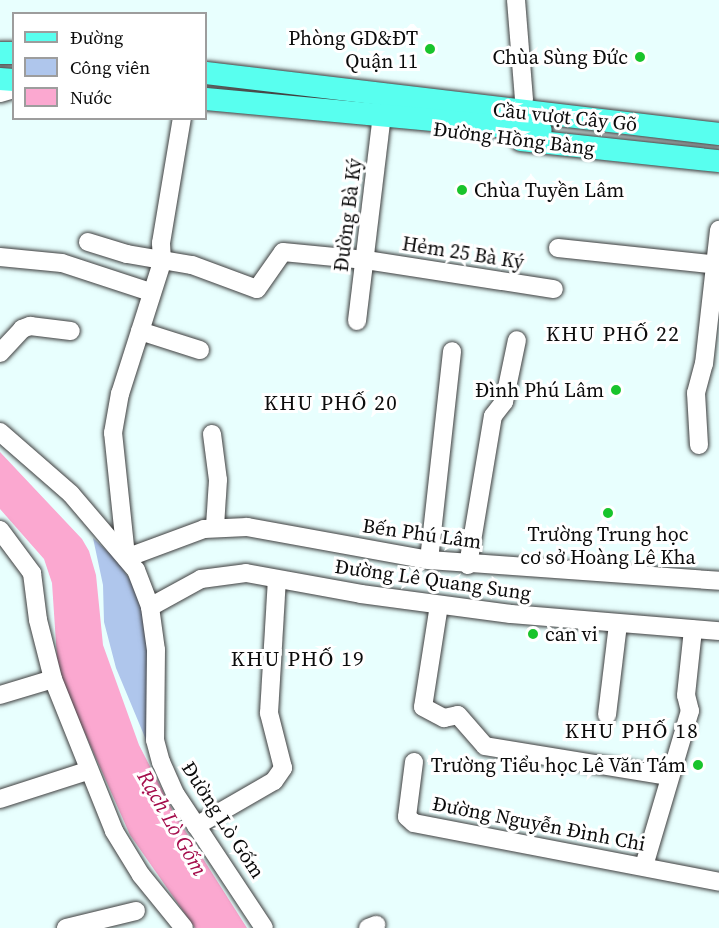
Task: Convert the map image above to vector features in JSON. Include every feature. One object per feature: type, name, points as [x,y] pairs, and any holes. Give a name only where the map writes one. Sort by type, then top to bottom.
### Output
[{"type":"main road","name":"Đường Hồng Bàng","points":[[207,73],[410,108],[422,128],[719,161]]},
{"type":"main road","name":"Đường Hồng Bàng","points":[[207,99],[382,115],[410,108],[428,90],[719,123]]},
{"type":"main road","name":"Cầu vượt Cây Gõ","points":[[410,108],[719,147]]},
{"type":"main road","name":"Cầu vượt Cây Gõ","points":[[467,114],[719,134]]},
{"type":"street","points":[[516,0],[524,100]]},
{"type":"street","name":"Đường Bà Ký","points":[[357,321],[382,115]]},
{"type":"street","points":[[126,558],[113,433],[120,394],[150,292],[162,262],[161,243],[182,120]]},
{"type":"street","points":[[699,446],[696,393],[711,365],[719,230]]},
{"type":"street","points":[[88,242],[162,262]]},
{"type":"street","points":[[558,248],[717,264]]},
{"type":"street","name":"Hẻm 25 Bà Ký","points":[[162,262],[192,265],[257,289],[283,252],[366,260],[554,289]]},
{"type":"street","points":[[0,257],[62,262],[150,292]]},
{"type":"street","points":[[0,353],[22,329],[30,326],[71,331]]},
{"type":"street","points":[[140,331],[200,350]]},
{"type":"street","points":[[468,565],[493,416],[504,402],[517,340]]},
{"type":"street","points":[[429,560],[452,351]]},
{"type":"street","points":[[0,432],[71,494],[126,558]]},
{"type":"street","points":[[212,434],[218,480],[214,527]]},
{"type":"street","name":"Bến Phú Lâm","points":[[126,558],[214,527],[255,527],[429,560],[468,565],[719,580]]},
{"type":"street","points":[[0,530],[32,573],[38,620],[53,679],[87,771],[116,835],[141,875],[184,928]]},
{"type":"street","name":"Đường Lò Gốm","points":[[126,558],[135,570],[150,607],[156,650],[154,740],[166,776],[196,826],[264,928]]},
{"type":"street","name":"Đường Lê Quang Sung","points":[[150,607],[183,586],[231,572],[439,605],[618,624],[719,631]]},
{"type":"street","points":[[196,826],[274,782],[283,768],[269,712],[277,580]]},
{"type":"street","points":[[439,605],[423,707],[444,718],[458,715],[485,746],[668,776]]},
{"type":"street","points":[[607,715],[618,624]]},
{"type":"street","points":[[644,866],[668,776],[690,711],[686,695],[693,629]]},
{"type":"street","points":[[0,695],[53,679]]},
{"type":"street","name":"Đường Nguyễn Đình Chi","points":[[414,762],[407,817],[414,824],[719,882]]},
{"type":"street","points":[[0,800],[87,771]]},
{"type":"street","points":[[66,928],[136,911]]},
{"type":"green space","points":[[93,538],[117,560],[141,597],[149,631],[154,759],[116,668],[104,622],[103,585]]},
{"type":"water","name":"Rạch Lò Gốm","points":[[0,452],[82,539],[89,551],[96,575],[103,645],[139,745],[174,813],[247,928],[195,928],[130,835],[65,688],[57,658],[52,583],[44,559],[0,509]]},
{"type":"place","name":"Phòng GD&ĐT Quận 11","points":[[430,49]]},
{"type":"place","name":"Chùa Sùng Đức","points":[[640,57]]},
{"type":"place","name":"Chùa Tuyền Lâm","points":[[462,190]]},
{"type":"place","name":"Đình Phú Lâm","points":[[616,390]]},
{"type":"place","name":"Trường Trung học cơ sở Hoàng Lê Kha","points":[[608,513]]},
{"type":"place","name":"can vi","points":[[533,634]]},
{"type":"place","name":"Trường Tiểu học Lê Văn Tám","points":[[698,765]]},
{"type":"district","name":"KHU PHỐ 22","points":[[613,334]]},
{"type":"district","name":"KHU PHỐ 20","points":[[331,403]]},
{"type":"district","name":"KHU PHỐ 19","points":[[298,659]]},
{"type":"district","name":"KHU PHỐ 18","points":[[632,731]]}]
